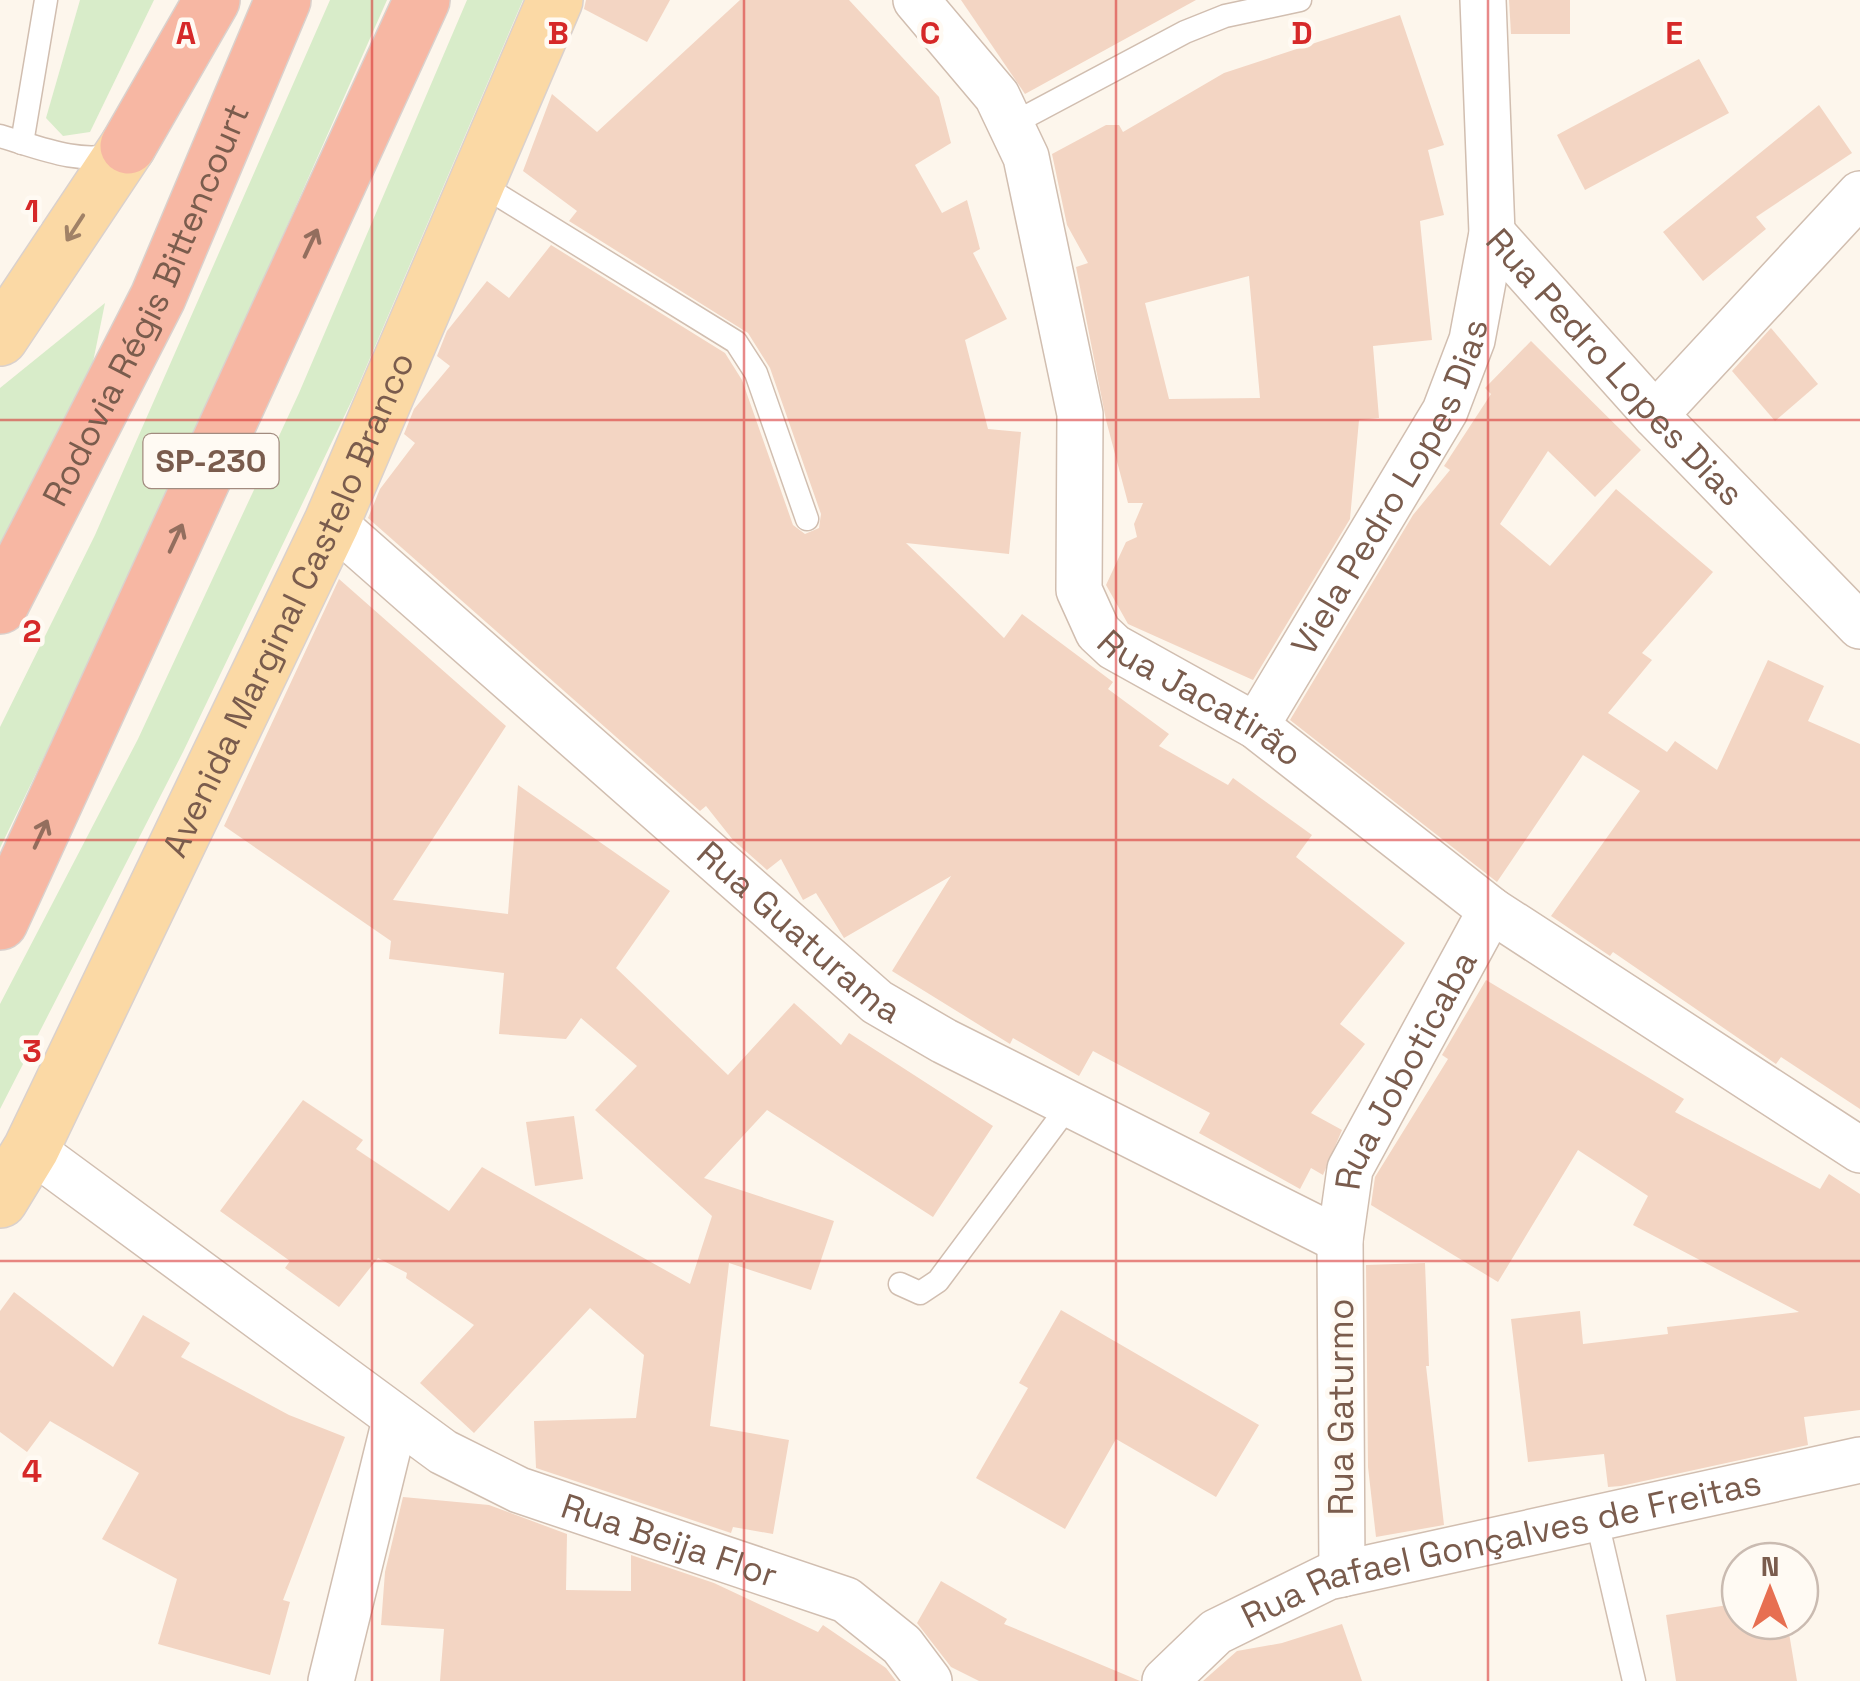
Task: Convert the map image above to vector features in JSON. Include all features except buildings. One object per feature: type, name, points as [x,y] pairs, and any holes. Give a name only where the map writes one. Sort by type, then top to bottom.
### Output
[{"type":"highway","points":[[128,146],[212,0]]},
{"type":"highway","name":"Rodovia Régis Bittencourt","points":[[0,606],[158,297],[283,0]]},
{"type":"highway","name":"SP-230","points":[[0,922],[422,0]]},
{"type":"main road","name":"Avenida Marginal Castelo Branco","points":[[0,1200],[32,1149],[332,522],[555,0]]},
{"type":"main road","points":[[0,338],[128,146]]},
{"type":"street","name":"Rua Jacatirão","points":[[916,0],[997,96],[1014,123],[1026,157],[1080,414],[1082,474],[1077,562],[1086,610],[1114,648],[1256,726],[1491,910],[1860,1150]]},
{"type":"street","name":"Rua Pedro Lopes Dias","points":[[1483,0],[1492,233],[1655,415],[1860,626]]},
{"type":"street","points":[[1655,415],[1860,194]]},
{"type":"street","name":"Viela Pedro Lopes Dias","points":[[1256,726],[1445,412],[1472,340],[1492,233]]},
{"type":"street","name":"Rua Guaturama","points":[[332,522],[878,1002],[1340,1240]]},
{"type":"street","name":"Rua Joboticaba","points":[[1340,1240],[1350,1169],[1491,910]]},
{"type":"street","name":"Rua Beija Flor","points":[[32,1149],[394,1420],[443,1452],[520,1490],[846,1600],[902,1645],[930,1681]]},
{"type":"street","name":"Rua Gaturmo","points":[[1340,1240],[1342,1574]]},
{"type":"street","points":[[331,1681],[394,1420]]},
{"type":"street","name":"Rua Rafael Gonçalves de Freitas","points":[[1165,1681],[1216,1632],[1342,1574],[1860,1460]]},
{"type":"lane","points":[[46,0],[11,140],[89,158],[117,155],[128,146]]},
{"type":"lane","points":[[1014,123],[1185,32],[1225,16],[1300,0]]},
{"type":"lane","points":[[477,182],[736,342],[756,373],[807,519]]},
{"type":"lane","points":[[900,1284],[920,1293],[938,1281],[1070,1104]]},
{"type":"lane","points":[[1596,1517],[1634,1681]]},
{"type":"green space","points":[[80,0],[154,0],[90,132],[63,136],[46,118]]},
{"type":"green space","points":[[330,0],[387,0],[142,554],[0,848],[0,727],[95,535]]},
{"type":"green space","points":[[467,0],[523,0],[353,398],[183,752],[0,1109],[0,1004],[138,739],[299,393]]},
{"type":"green space","points":[[105,303],[92,367],[0,548],[0,388]]}]
